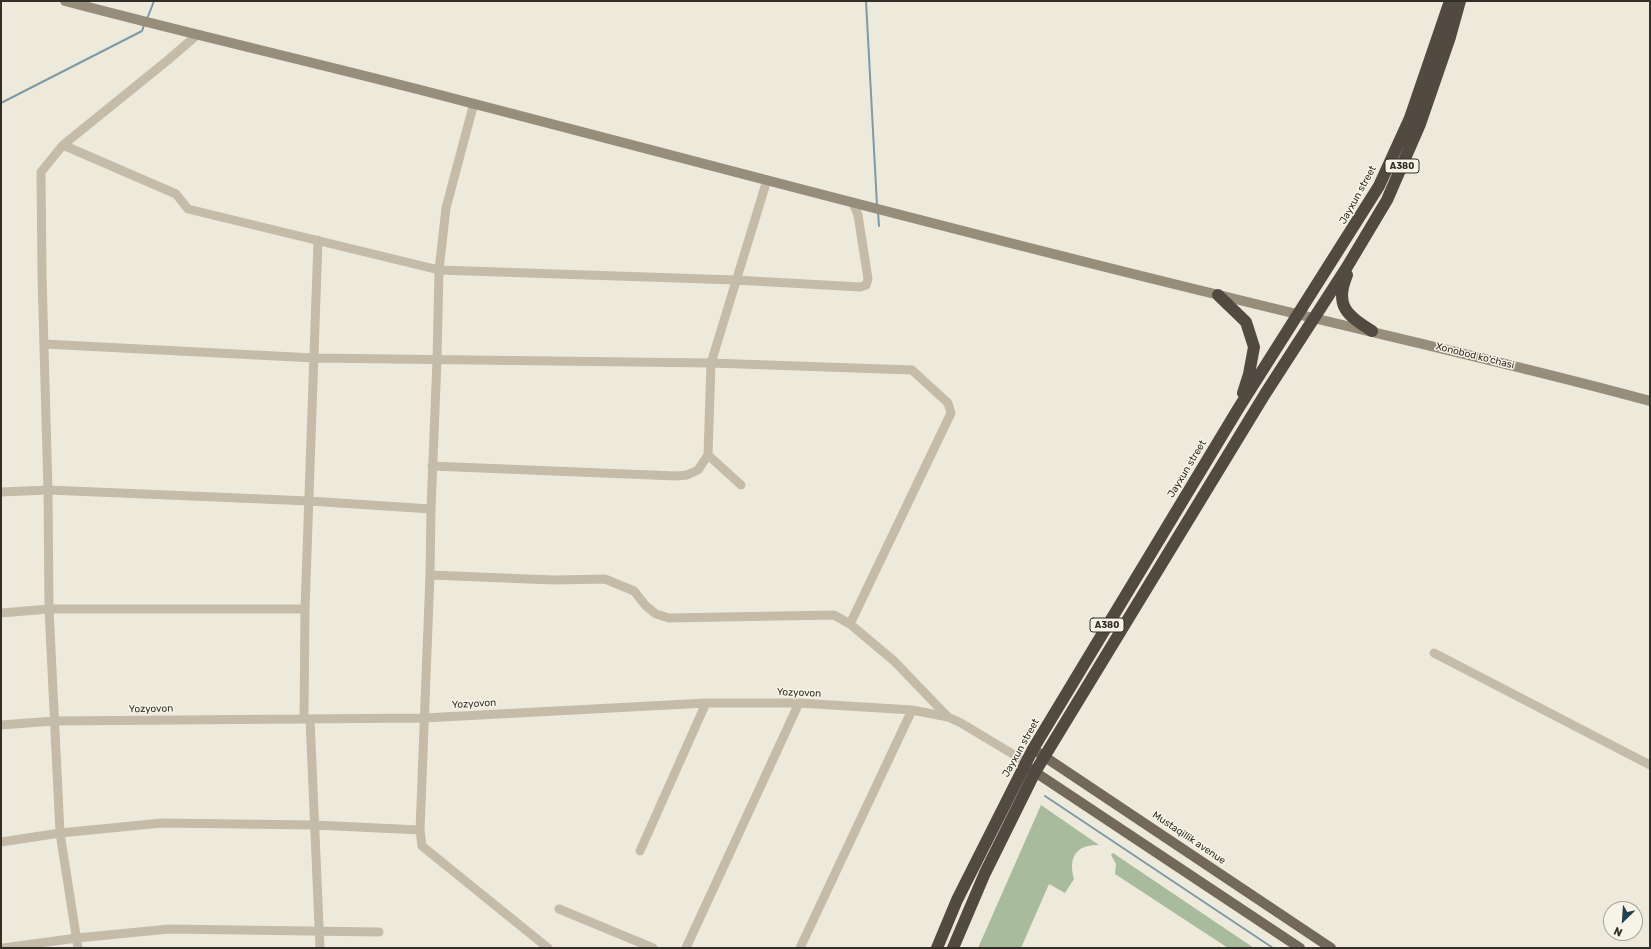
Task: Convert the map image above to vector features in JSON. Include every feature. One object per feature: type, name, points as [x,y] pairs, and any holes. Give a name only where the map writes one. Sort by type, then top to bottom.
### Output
[{"type":"highway","name":"Jayxun street","points":[[937,948],[957,900],[1025,764],[1238,409],[1379,186],[1410,118],[1450,1]]},
{"type":"highway","name":"A380","points":[[953,948],[985,873],[1035,772],[1215,475],[1387,200],[1420,124],[1450,37],[1460,1]]},
{"type":"highway","points":[[1362,242],[1341,293],[1343,307],[1353,319],[1372,331]]},
{"type":"highway","points":[[1218,295],[1246,322],[1254,348],[1249,374],[1238,409]]},
{"type":"main road","name":"Xonobod ko'chasi","points":[[65,1],[156,26],[474,103],[853,203],[1218,295],[1550,374],[1650,401]]},
{"type":"main road","name":"Mustaqillik avenue","points":[[1034,749],[1331,948]]},
{"type":"main road","points":[[1025,764],[1300,948]]},
{"type":"street","points":[[78,948],[60,833],[54,721],[49,609],[41,172],[63,145],[197,35]]},
{"type":"street","points":[[474,103],[446,208],[439,270],[437,360],[432,466],[430,575],[420,830],[422,846],[426,851],[543,947]]},
{"type":"street","points":[[63,145],[176,194],[188,209],[439,270],[736,280],[860,288],[866,285],[868,279],[858,215],[853,203]]},
{"type":"street","points":[[432,466],[681,476],[698,470],[708,455],[711,363],[767,180]]},
{"type":"street","points":[[318,240],[305,609],[307,719],[320,948]]},
{"type":"street","points":[[44,344],[314,358],[711,363],[912,370],[948,403],[951,413],[850,624]]},
{"type":"street","points":[[708,455],[741,484]]},
{"type":"street","points":[[1,492],[48,490],[309,501],[431,509]]},
{"type":"street","points":[[430,575],[554,580],[605,579],[634,591],[646,606],[656,614],[669,618],[834,616],[850,624],[894,661],[948,717],[961,723],[1025,764]]},
{"type":"street","points":[[1,613],[49,609],[305,609]]},
{"type":"street","points":[[1434,653],[1650,765]]},
{"type":"street","points":[[640,851],[706,703]]},
{"type":"street","name":"Yozyovon","points":[[1,725],[54,721],[424,718],[706,703],[799,703],[912,710],[948,717]]},
{"type":"street","points":[[686,948],[799,703]]},
{"type":"street","points":[[800,948],[912,710]]},
{"type":"street","points":[[1,842],[60,833],[162,823],[314,825],[420,830]]},
{"type":"street","points":[[559,909],[653,948]]},
{"type":"street","points":[[3,948],[77,938],[169,929],[379,932]]},
{"type":"green space","points":[[1041,805],[1099,845],[1085,847],[1079,850],[1076,854],[1072,865],[1074,879],[1065,893],[1049,884],[1021,948],[978,948]]},
{"type":"green space","points":[[1113,853],[1254,948],[1228,948],[1115,874],[1116,864],[1111,855]]},
{"type":"waterway","points":[[147,19],[154,1]]},
{"type":"waterway","points":[[866,1],[877,205]]},
{"type":"waterway","points":[[1,103],[142,31],[144,25]]},
{"type":"waterway","points":[[878,212],[879,226]]},
{"type":"waterway","points":[[1045,796],[1273,948]]}]
